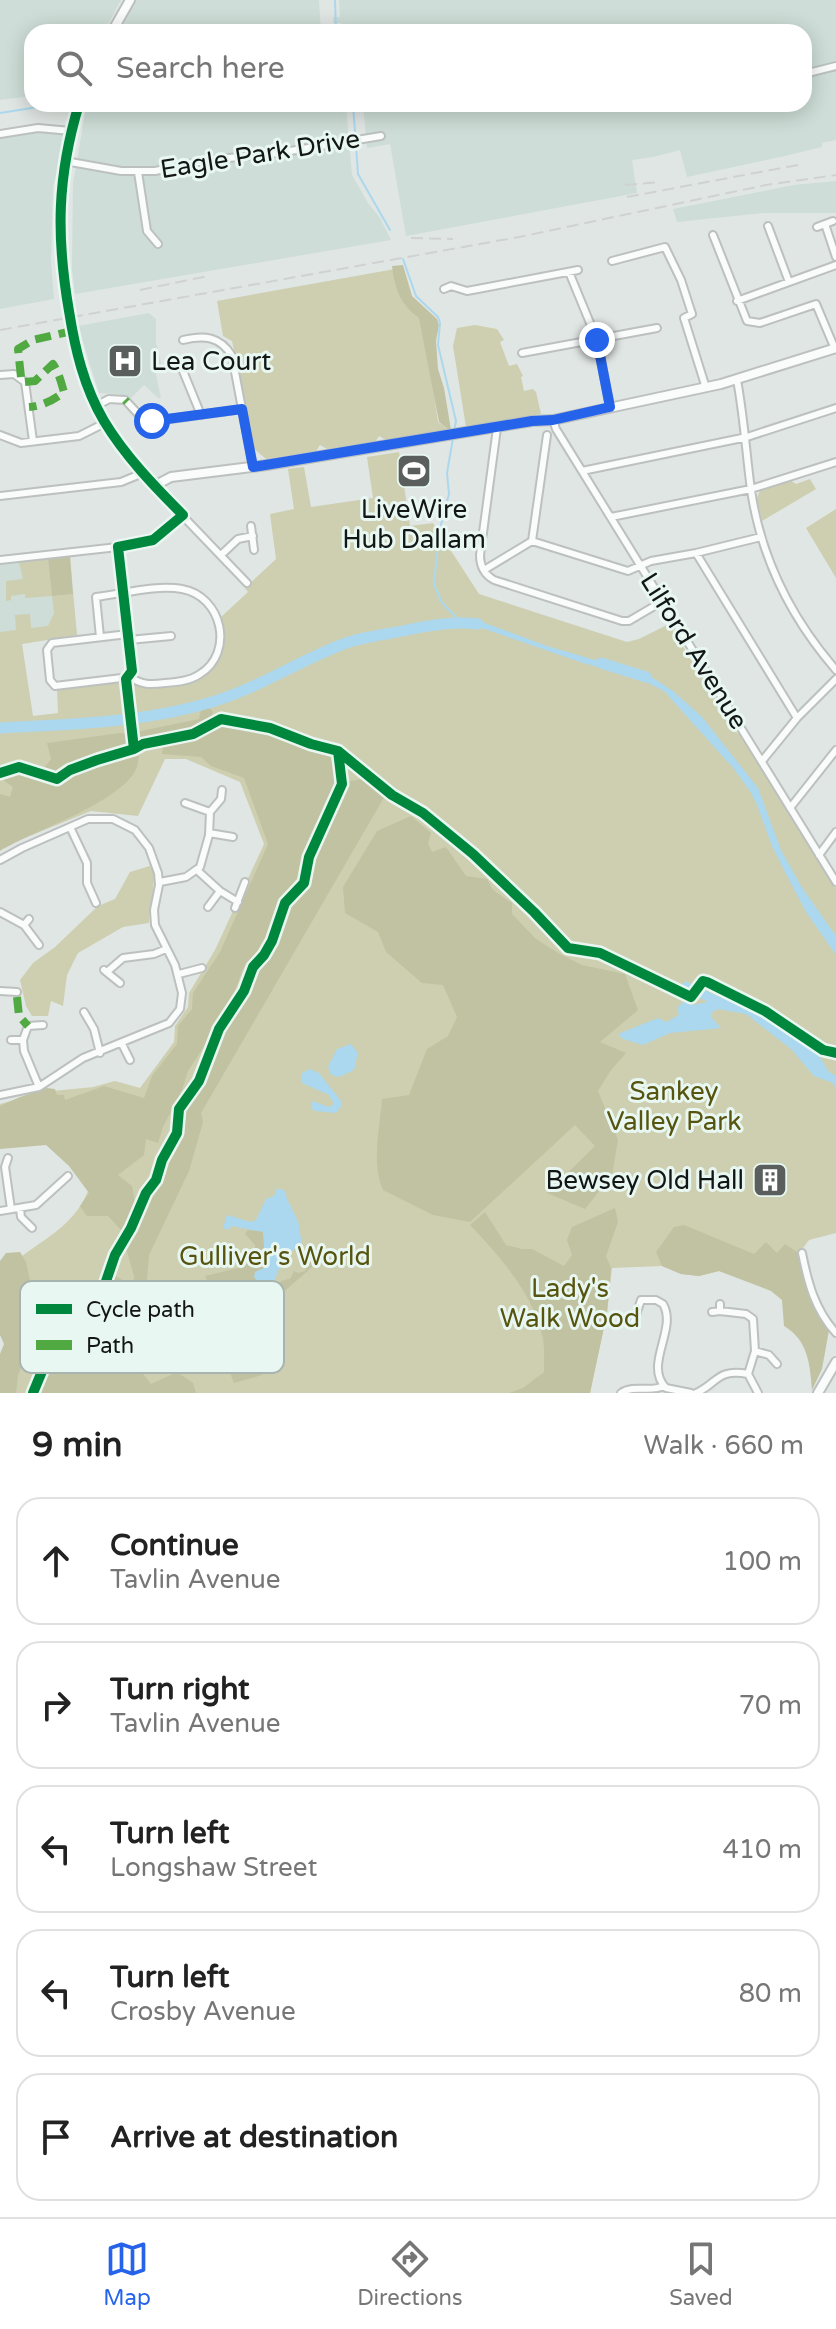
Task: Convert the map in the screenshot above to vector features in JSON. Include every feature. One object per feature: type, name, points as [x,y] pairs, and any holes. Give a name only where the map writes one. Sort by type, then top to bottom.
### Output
[{"type":"street","points":[[116,24],[130,0]]},
{"type":"street","points":[[812,72],[836,66]]},
{"type":"street","points":[[77,112],[59,204],[62,263],[80,366],[105,423],[143,473],[247,583]]},
{"type":"street","points":[[0,134],[46,128],[71,131]]},
{"type":"street","name":"Eagle Park Drive","points":[[65,161],[138,172],[381,136]]},
{"type":"street","name":"Eagle Park Drive","points":[[138,172],[147,231],[158,244]]},
{"type":"street","points":[[833,221],[821,225],[836,257]]},
{"type":"street","points":[[761,236],[770,230],[789,282]]},
{"type":"street","points":[[154,486],[171,477],[553,420],[706,388],[835,349],[816,304],[754,323],[744,319],[713,235]]},
{"type":"street","points":[[612,261],[665,247],[681,280],[692,314],[684,318],[706,388]]},
{"type":"street","points":[[621,258],[624,267]]},
{"type":"street","points":[[737,301],[836,265]]},
{"type":"street","points":[[444,289],[451,286],[467,291],[578,270]]},
{"type":"street","points":[[569,272],[597,340],[610,407]]},
{"type":"street","points":[[522,353],[657,328]]},
{"type":"street","points":[[183,340],[209,337],[224,345],[232,356],[253,467]]},
{"type":"street","points":[[183,371],[201,415]]},
{"type":"street","points":[[0,375],[14,374],[25,382],[33,441]]},
{"type":"street","points":[[737,380],[747,437],[751,489],[761,537],[793,611],[836,670]]},
{"type":"street","points":[[96,406],[109,399],[126,401],[140,416],[156,421],[242,409]]},
{"type":"street","points":[[582,471],[747,437],[836,408]]},
{"type":"street","points":[[140,416],[147,409]]},
{"type":"street","name":"Lilford Avenue","points":[[553,420],[836,882]]},
{"type":"street","points":[[0,435],[15,442],[79,436],[105,423]]},
{"type":"street","points":[[497,428],[480,555],[484,570],[494,580],[622,621],[629,621],[663,601]]},
{"type":"street","points":[[484,570],[532,541],[550,444],[547,435]]},
{"type":"street","points":[[611,517],[751,489],[836,462]]},
{"type":"street","points":[[0,496],[121,482],[143,473]]},
{"type":"street","points":[[0,560],[145,544],[157,539],[183,515]]},
{"type":"street","points":[[251,526],[254,550]]},
{"type":"street","points":[[221,555],[238,539],[253,536]]},
{"type":"street","points":[[532,541],[625,571],[651,561],[761,537]]},
{"type":"street","points":[[118,547],[132,671],[130,677]]},
{"type":"street","points":[[696,553],[797,718]]},
{"type":"street","points":[[100,637],[96,597],[175,588],[189,590],[211,606],[217,615],[221,633],[215,657],[207,669],[185,681],[145,685],[130,677],[61,687],[52,684],[48,646],[52,643],[100,637],[171,636]]},
{"type":"street","points":[[762,761],[797,718],[836,679]]},
{"type":"street","points":[[790,808],[836,750]]},
{"type":"street","points":[[160,882],[186,877],[198,871],[209,833],[210,812],[221,799],[222,790]]},
{"type":"street","points":[[185,803],[210,812]]},
{"type":"street","points":[[0,860],[96,818],[113,819],[141,835],[149,848],[160,882],[154,917],[158,934],[179,974],[182,1000],[176,1017],[169,1023],[71,1066],[39,1087],[0,1095]]},
{"type":"street","points":[[70,827],[87,863],[87,883],[96,903]]},
{"type":"street","points":[[819,855],[836,832]]},
{"type":"street","points":[[209,833],[233,837]]},
{"type":"street","points":[[198,871],[236,905],[245,882]]},
{"type":"street","points":[[208,907],[220,891]]},
{"type":"street","points":[[84,898],[92,895]]},
{"type":"street","points":[[0,912],[26,922],[42,946]]},
{"type":"street","points":[[120,983],[106,970],[123,958],[154,954],[166,949]]},
{"type":"street","points":[[179,974],[202,968]]},
{"type":"street","points":[[0,991],[17,992]]},
{"type":"street","points":[[84,1012],[94,1029],[100,1053]]},
{"type":"street","points":[[39,1087],[24,1051],[23,1040],[28,1026],[45,1023]]},
{"type":"street","points":[[11,1040],[23,1040]]},
{"type":"street","points":[[122,1044],[130,1060]]},
{"type":"street","points":[[9,1157],[5,1167],[11,1209]]},
{"type":"street","points":[[0,1211],[32,1207],[69,1174]]},
{"type":"street","points":[[20,1208],[22,1220],[32,1228]]},
{"type":"street","points":[[802,1253],[820,1313],[836,1333]]},
{"type":"street","points":[[634,1321],[641,1300],[660,1302],[666,1309],[658,1368],[663,1386]]},
{"type":"street","points":[[717,1309],[746,1314],[753,1319],[755,1351],[748,1374],[758,1393]]},
{"type":"street","points":[[755,1351],[777,1358]]},
{"type":"street","points":[[818,1393],[836,1362]]},
{"type":"street","points":[[623,1389],[655,1390],[663,1386],[694,1393],[704,1391],[721,1376],[748,1374]]},
{"type":"shaded area","points":[[0,0],[121,0],[108,24],[24,24],[24,97],[0,100]]},
{"type":"shaded area","points":[[136,0],[319,0],[320,24],[124,24]]},
{"type":"shaded area","points":[[339,0],[836,0],[836,140],[822,143],[822,147],[687,177],[680,150],[632,160],[637,193],[406,236],[390,144],[367,148],[364,112],[812,112],[812,24],[333,23],[333,17],[340,17]]},
{"type":"shaded area","points":[[85,112],[347,112],[352,175],[391,240],[75,294],[72,269],[73,183]]},
{"type":"shaded area","points":[[38,128],[71,131],[53,185],[51,261],[54,299],[0,309],[0,135]]},
{"type":"shaded area","points":[[836,181],[836,213],[763,213],[677,222],[673,209],[794,185]]},
{"type":"shaded area","name":"Lea Court","points":[[149,313],[156,319],[156,342],[162,368],[155,370],[161,398],[144,385],[130,399],[118,394],[99,393],[78,326]]},
{"type":"shaded area","points":[[70,556],[77,635],[22,644],[30,709],[0,711],[0,563]]},
{"type":"green space","points":[[403,265],[412,296],[437,319],[439,325],[436,341],[438,369],[451,430],[439,422],[419,318],[407,307],[397,289],[392,266]]},
{"type":"green space","points":[[395,269],[422,317],[438,422],[449,430],[386,440],[379,436],[375,442],[327,449],[320,445],[316,451],[266,459],[253,448],[232,341],[223,336],[217,301]]},
{"type":"green space","points":[[475,325],[497,329],[504,340],[500,342],[509,366],[517,364],[523,376],[524,391],[533,389],[536,392],[541,414],[466,427],[453,346],[457,328]]},
{"type":"green space","name":"Sankey Valley Park","points":[[399,452],[410,526],[433,523],[479,594],[627,642],[669,624],[738,734],[742,733],[836,888],[836,1233],[809,1240],[772,1290],[719,1271],[699,1276],[681,1274],[662,1266],[612,1268],[607,1313],[590,1393],[0,1393],[0,1369],[22,1256],[73,1216],[92,1180],[53,1139],[0,1140],[0,1104],[43,1092],[93,1087],[115,1081],[140,1088],[174,1042],[175,1026],[188,1007],[189,993],[215,950],[264,844],[240,782],[186,759],[165,759],[138,816],[91,811],[0,848],[0,632],[16,630],[15,615],[30,614],[31,628],[48,626],[54,613],[52,596],[73,594],[77,635],[22,644],[33,716],[58,713],[57,690],[117,683],[150,688],[196,678],[215,661],[220,649],[221,617],[248,592],[245,588],[276,559],[270,514],[294,509],[288,469],[304,467],[311,507],[373,498],[367,457]]},
{"type":"green space","points":[[810,479],[816,489],[762,521],[757,498],[761,488],[790,480],[796,484]]},
{"type":"green space","points":[[836,509],[836,578],[806,528]]},
{"type":"green space","points":[[70,556],[73,594],[52,596],[48,559]]},
{"type":"green space","points":[[48,559],[52,596],[25,598],[25,594],[11,596],[11,600],[6,601],[6,581],[23,579],[19,562]]},
{"type":"green space","points":[[209,707],[213,712],[208,726],[202,730],[142,742],[137,767],[129,780],[115,792],[76,815],[0,851],[0,794],[10,797],[13,787],[3,780],[5,773],[21,769],[44,780],[59,782],[91,764],[120,757],[120,751],[89,759],[58,777],[41,772],[51,759],[47,743],[120,733],[135,734],[199,719],[201,709]]},
{"type":"green space","points":[[220,727],[267,730],[334,756],[337,771],[335,782],[300,866],[299,876],[279,902],[272,934],[264,949],[247,962],[242,971],[219,1024],[188,1071],[158,1143],[146,1139],[144,1155],[118,1175],[132,1186],[134,1199],[133,1217],[124,1233],[108,1216],[87,1216],[80,1206],[89,1193],[69,1166],[46,1145],[0,1149],[0,1106],[47,1088],[55,1089],[57,1095],[64,1095],[65,1100],[104,1086],[144,1098],[152,1076],[177,1044],[178,1026],[192,1009],[193,993],[220,952],[268,844],[244,778],[211,766],[201,757],[162,754],[163,747],[203,737]]},
{"type":"green space","points":[[367,778],[386,794],[201,1113],[203,1122],[189,1171],[149,1255],[147,1281],[133,1281],[125,1245],[163,1177],[180,1134],[182,1109],[203,1078],[222,1029],[247,994],[252,976],[268,956],[284,919],[295,900],[305,892],[346,782]]},
{"type":"green space","points":[[411,816],[431,833],[428,844],[432,852],[446,847],[466,876],[487,879],[493,890],[512,903],[512,914],[536,939],[582,965],[625,974],[638,1010],[600,1042],[626,1053],[598,1091],[618,1140],[612,1175],[585,1209],[547,1193],[595,1146],[575,1125],[470,1222],[433,1215],[383,1190],[377,1157],[382,1099],[409,1095],[427,1049],[448,1036],[457,1017],[443,985],[422,983],[386,952],[378,932],[345,913],[343,887],[377,831]]},
{"type":"green space","points":[[153,865],[149,923],[123,927],[78,953],[67,975],[63,1006],[51,1001],[48,1016],[32,1016],[26,1006],[20,980],[33,963],[55,947],[98,906],[115,899],[130,872]]},
{"type":"green space","name":"Lady's Walk Wood","points":[[615,1208],[618,1222],[606,1256],[611,1268],[607,1313],[590,1393],[509,1393],[523,1388],[544,1372],[542,1334],[522,1289],[470,1225],[485,1212],[506,1245],[532,1249],[564,1266],[572,1255],[567,1240],[572,1227]]},
{"type":"green space","points":[[684,1225],[754,1254],[766,1242],[777,1253],[785,1244],[800,1254],[812,1303],[829,1330],[822,1369],[812,1390],[809,1362],[803,1346],[784,1326],[782,1300],[771,1291],[719,1271],[699,1276],[681,1274],[662,1266],[656,1252],[674,1227]]},
{"type":"green space","points":[[248,1230],[263,1231],[265,1264],[259,1272],[258,1281],[207,1281],[205,1276],[242,1267],[255,1260],[255,1245],[245,1234]]},
{"type":"green space","points":[[20,1252],[30,1281],[20,1281],[20,1370],[16,1393],[0,1393],[0,1354],[4,1344],[0,1335],[0,1261],[6,1253]]},
{"type":"green space","points":[[315,1255],[317,1263],[284,1291],[283,1281],[290,1279],[294,1271],[305,1271],[308,1261]]},
{"type":"green space","points":[[111,1274],[125,1281],[108,1281]]},
{"type":"green space","points":[[46,1373],[142,1373],[151,1384],[178,1373],[193,1383],[196,1393],[40,1393]]},
{"type":"green space","points":[[230,1373],[262,1375],[234,1383]]},
{"type":"water","points":[[464,618],[650,676],[673,691],[702,717],[758,788],[781,850],[801,886],[836,936],[836,955],[806,912],[787,876],[750,791],[664,691],[636,677],[583,663],[482,628],[462,627]]},
{"type":"water","points":[[685,981],[722,998],[753,1006],[774,1018],[819,1056],[829,1072],[836,1076],[836,1090],[833,1083],[814,1076],[791,1049],[746,1014],[718,1009],[711,1013],[721,1028],[670,1033],[643,1045],[623,1039],[618,1034],[658,1018],[666,1022],[679,1015],[677,1008],[684,1001],[692,1005],[708,1002],[679,988]]},
{"type":"water","points":[[351,1044],[358,1053],[354,1070],[339,1077],[331,1075],[328,1067],[337,1049]]},
{"type":"water","points":[[310,1069],[319,1073],[341,1101],[342,1105],[336,1113],[311,1108],[312,1101],[329,1107],[334,1104],[329,1095],[302,1083],[302,1073]]},
{"type":"water","points":[[277,1188],[285,1191],[298,1221],[302,1244],[284,1260],[274,1281],[258,1281],[254,1277],[255,1272],[264,1268],[265,1263],[263,1232],[231,1226],[229,1230],[223,1228],[227,1215],[251,1222],[256,1220],[266,1199],[274,1196]]},
{"type":"waterway","points":[[335,0],[336,24]]},
{"type":"waterway","points":[[0,113],[24,109]]},
{"type":"waterway","points":[[354,112],[358,174],[390,230]]},
{"type":"waterway","points":[[403,259],[416,296],[438,317],[440,323],[438,345],[456,421],[454,431]]},
{"type":"waterway","points":[[453,438],[447,473],[449,494],[440,528],[434,584],[442,603],[461,622]]},
{"type":"waterway","points":[[0,728],[107,721],[186,709],[246,689],[354,641],[436,625],[478,624]]},
{"type":"waterway","points":[[601,663],[646,677]]},
{"type":"railway","points":[[627,197],[803,164]]},
{"type":"railway","points":[[0,330],[519,237],[766,185],[836,175]]},
{"type":"railway","points":[[625,185],[661,182]]},
{"type":"railway","points":[[411,238],[453,239]]},
{"type":"railway","points":[[140,290],[208,276]]},
{"type":"marked path","points":[[21,377],[18,349],[33,340],[72,331]]},
{"type":"marked path","points":[[25,382],[35,381],[53,364],[64,392],[48,402],[29,407]]},
{"type":"marked path","points":[[17,997],[19,1016],[28,1026]]},
{"type":"cycle path","points":[[77,112],[66,157],[61,232],[65,284],[77,354],[91,395],[112,434],[141,471],[183,515],[153,540],[118,547],[132,671],[126,679],[134,749]]},
{"type":"cycle path","points":[[0,773],[19,767],[57,779],[70,770],[143,744],[193,734],[221,719],[270,728],[338,751],[392,795],[423,813],[473,854],[568,948],[600,953],[691,997],[703,981],[707,982],[765,1011],[823,1050],[836,1053]]},
{"type":"cycle path","points":[[106,1281],[115,1255],[146,1193],[156,1180],[162,1160],[177,1133],[179,1109],[199,1081],[219,1029],[244,991],[253,967],[272,941],[285,903],[304,883],[309,857],[342,784],[338,751]]},
{"type":"cycle path","points":[[33,1393],[41,1373]]},
{"type":"place","name":"Lea Court","points":[[125,361]]},
{"type":"place","name":"LiveWire Hub Dallam","points":[[414,471]]},
{"type":"place","name":"Bewsey Old Hall","points":[[770,1180]]},
{"type":"route","points":[[152,421],[242,409],[253,467],[553,420],[610,407],[597,340]]},
{"type":"park label","name":"Gulliver's World","points":[[275,1256]]}]
